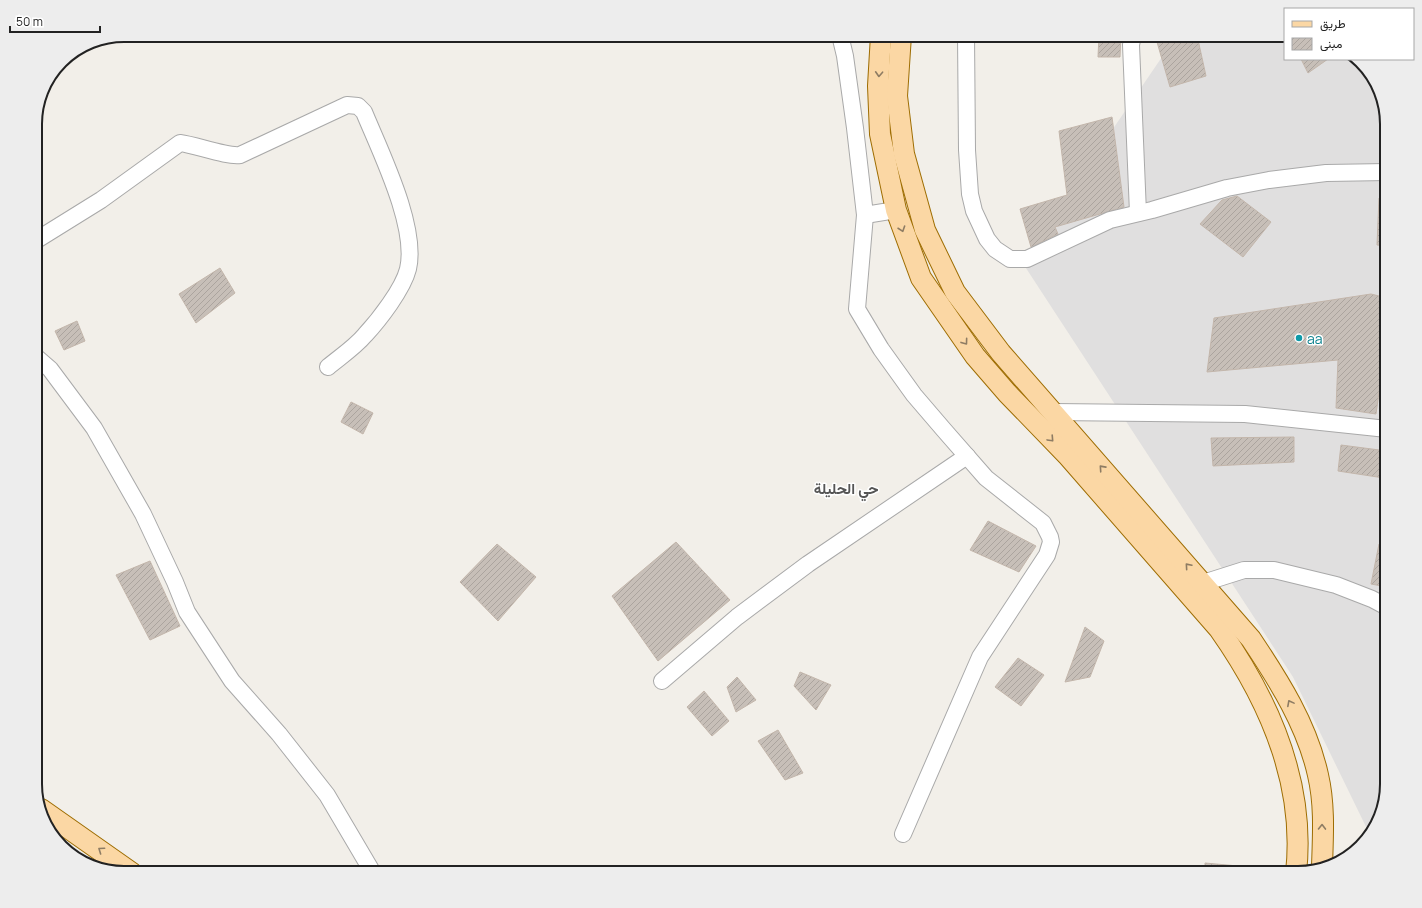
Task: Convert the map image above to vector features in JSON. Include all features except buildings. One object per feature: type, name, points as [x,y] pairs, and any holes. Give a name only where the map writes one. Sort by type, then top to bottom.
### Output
[{"type":"main road","points":[[881,42],[878,86],[880,134],[896,210],[921,278],[975,356],[1097,490],[1219,629],[1234,651],[1260,695],[1275,728],[1289,774],[1298,830],[1296,866]]},
{"type":"main road","points":[[901,42],[897,96],[904,154],[925,230],[955,292],[1001,353],[1251,639],[1276,676],[1294,709],[1312,751],[1318,776],[1323,810],[1322,862]]},
{"type":"main road","points":[[48,814],[122,866]]},
{"type":"street","points":[[842,42],[855,128],[865,215],[857,304],[859,313],[881,349],[914,395],[997,488],[1043,523],[1051,542],[1047,555],[980,656],[903,834]]},
{"type":"street","points":[[966,42],[967,150],[970,194],[980,225],[987,239],[995,249],[1010,259],[1027,259],[1048,251],[1110,220],[1227,188],[1269,180],[1326,173],[1380,172]]},
{"type":"street","points":[[1131,42],[1138,213]]},
{"type":"street","points":[[42,237],[101,200],[180,143],[194,144],[230,155],[240,155],[347,105],[358,106],[364,112],[392,179],[403,211],[409,257],[408,269],[402,283],[365,336],[328,367]]},
{"type":"street","points":[[865,215],[896,210]]},
{"type":"street","points":[[42,362],[50,369],[94,428],[146,520],[173,576],[187,612],[228,674],[258,712],[279,734],[327,795],[369,866]]},
{"type":"street","points":[[1053,412],[1246,414],[1380,427]]},
{"type":"street","points":[[662,681],[737,618],[808,564],[967,456]]},
{"type":"street","points":[[1203,583],[1244,570],[1274,570],[1336,585],[1380,603]]},
{"type":"shaded area","points":[[1172,42],[1284,42],[1284,60],[1349,60],[1360,70],[1372,88],[1376,98],[1380,124],[1380,784],[1374,815],[1367,828],[1293,677],[1022,262]]},
{"type":"place","name":"aa","points":[[1299,338]]},
{"type":"district","name":"حي الحليلة","points":[[846,488]]}]
